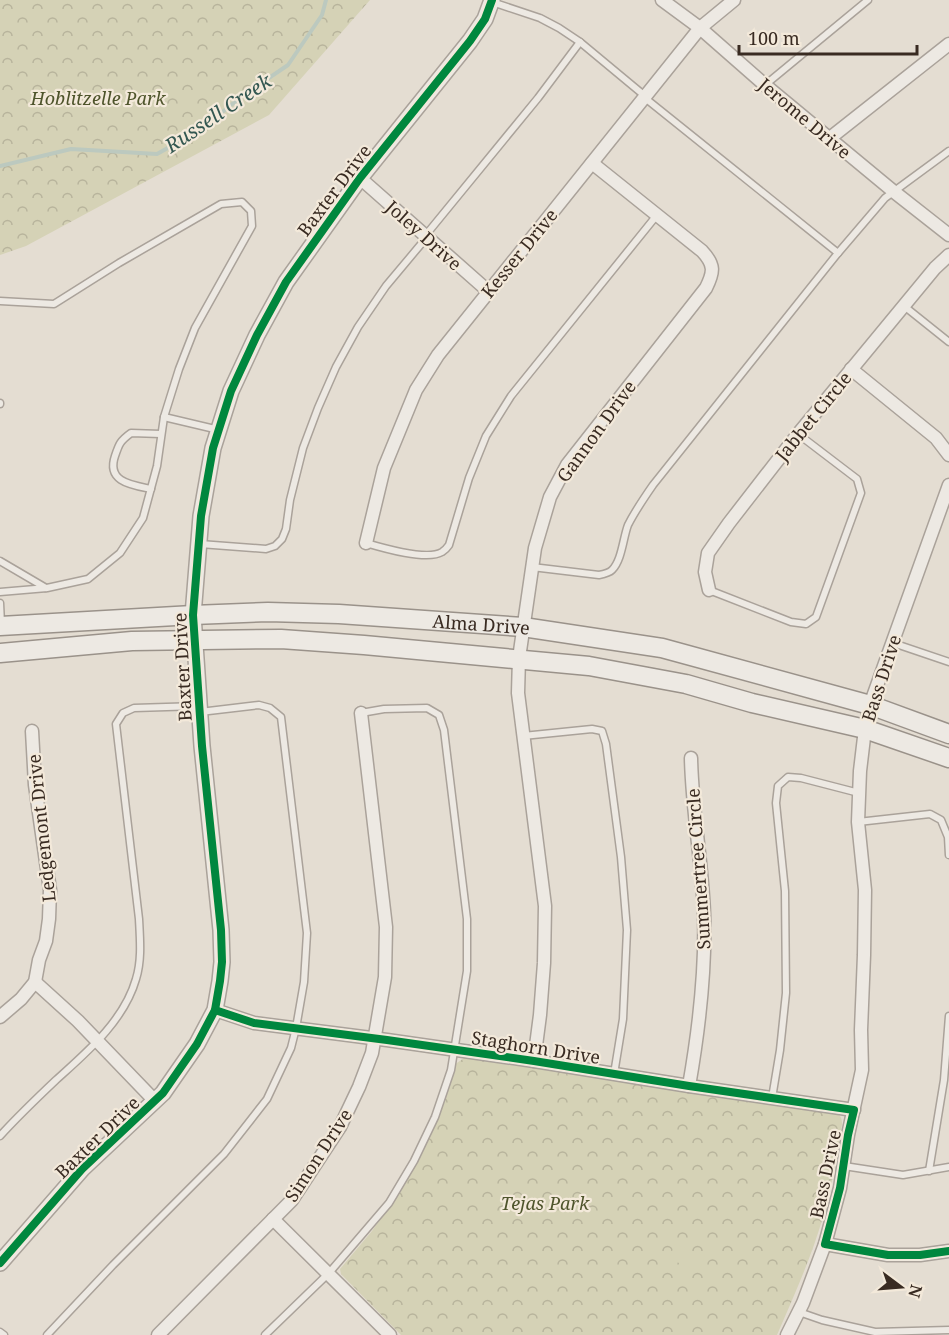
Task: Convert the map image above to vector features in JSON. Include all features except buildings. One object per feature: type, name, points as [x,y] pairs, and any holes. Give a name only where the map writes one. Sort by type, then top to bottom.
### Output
[{"type":"main road","name":"Alma Drive","points":[[1,626],[268,612],[339,614],[523,627],[663,648],[870,705],[949,734]]},
{"type":"main road","points":[[1,626],[3,652]]},
{"type":"main road","name":"Alma Drive","points":[[3,652],[132,642],[281,639],[519,658],[589,666],[686,684],[752,703],[865,729],[949,758]]},
{"type":"street","name":"Jerome Drive","points":[[662,0],[700,28],[765,85],[949,235]]},
{"type":"street","name":"Kesser Drive","points":[[366,543],[384,468],[416,390],[438,355],[700,28],[734,0]]},
{"type":"street","name":"Baxter Drive","points":[[0,1263],[82,1169],[163,1093],[197,1044],[215,1011],[222,962],[221,930],[193,615],[201,516],[213,448],[231,391],[281,291],[360,178],[470,41],[485,19],[491,1]]},
{"type":"street","points":[[830,138],[949,44]]},
{"type":"street","name":"Gannon Drive","points":[[534,1061],[544,963],[545,906],[518,693],[519,658],[535,548],[549,497],[567,465],[706,288],[711,278],[712,267],[710,259],[702,251],[592,163]]},
{"type":"street","name":"Joley Drive","points":[[360,178],[488,291]]},
{"type":"street","name":"Jabbet Circle","points":[[709,590],[705,572],[708,553],[729,523],[851,369],[935,268],[949,255]]},
{"type":"street","points":[[851,369],[936,438],[949,454]]},
{"type":"street","name":"Bass Drive","points":[[787,1335],[799,1312],[825,1244],[840,1188],[862,1071],[865,890],[858,822],[860,771],[865,729],[870,705],[949,485]]},
{"type":"street","name":"Simon Drive","points":[[158,1335],[292,1200],[340,1127],[372,1053],[385,978],[386,927],[361,713]]},
{"type":"street","name":"Ledgemont Drive","points":[[0,1017],[21,999],[35,982],[39,960],[46,941],[49,918],[50,890],[35,785],[32,731]]},
{"type":"street","name":"Summertree Circle","points":[[689,1086],[699,1023],[704,967],[704,912],[692,758]]},
{"type":"street","points":[[35,982],[78,1021],[155,1101]]},
{"type":"street","name":"Staghorn Drive","points":[[215,1011],[254,1023],[534,1061],[854,1110]]},
{"type":"street","points":[[273,1219],[329,1273],[381,1332]]},
{"type":"street","points":[[825,1244],[888,1255],[920,1255],[949,1251]]},
{"type":"lane","points":[[765,85],[868,0]]},
{"type":"lane","points":[[491,1],[540,18],[580,42],[838,253]]},
{"type":"lane","points":[[199,544],[266,549],[275,546],[282,539],[303,448],[336,368],[358,327],[386,286],[580,42]]},
{"type":"lane","points":[[532,567],[599,575],[613,569],[627,528],[653,485],[838,253],[885,198],[949,151]]},
{"type":"lane","points":[[0,301],[54,304],[221,204],[242,202],[251,211],[252,226],[195,328],[178,369],[164,417],[157,466],[143,518],[120,553],[88,579],[47,588],[0,592]]},
{"type":"lane","points":[[366,543],[388,550],[429,555],[441,553],[449,545],[469,478],[486,436],[511,396],[657,215]]},
{"type":"lane","points":[[903,306],[949,342]]},
{"type":"lane","points":[[164,417],[219,430]]},
{"type":"lane","points":[[151,489],[121,480],[112,464],[120,441],[131,433],[161,434]]},
{"type":"lane","points":[[709,590],[792,622],[806,624],[816,617],[861,493],[857,479],[798,434]]},
{"type":"lane","points":[[0,561],[47,588]]},
{"type":"lane","points":[[0,603],[1,626]]},
{"type":"lane","points":[[892,643],[949,662]]},
{"type":"lane","points":[[0,1136],[21,1113],[97,1042],[123,1009],[136,979],[140,948],[139,919],[116,724],[123,713],[134,708],[200,709],[259,705],[270,708],[281,717],[307,933],[304,982],[291,1048],[267,1099],[224,1154],[112,1265],[47,1335]]},
{"type":"lane","points":[[265,1335],[329,1273],[388,1203],[414,1161],[435,1117],[451,1070],[455,1050],[467,971],[467,919],[444,730],[439,716],[427,708],[384,709],[361,713]]},
{"type":"lane","points":[[523,736],[592,729],[602,731],[606,744],[621,857],[627,930],[623,1019],[614,1074]]},
{"type":"lane","points":[[772,1098],[786,993],[785,891],[776,803],[778,786],[788,777],[801,778],[859,794]]},
{"type":"lane","points":[[858,822],[930,814],[942,820],[948,837],[949,855]]},
{"type":"lane","points":[[929,1171],[944,1080],[949,1016]]},
{"type":"lane","points":[[843,1166],[903,1174],[949,1167]]},
{"type":"lane","points":[[799,1312],[874,1334],[949,1330]]},
{"type":"lane","points":[[0,1332],[4,1335]]},
{"type":"green space","name":"Hoblitzelle Park","points":[[0,0],[370,0],[269,115],[26,246],[0,255]]},
{"type":"green space","name":"Tejas Park","points":[[464,1058],[838,1114],[842,1124],[823,1215],[814,1245],[777,1335],[401,1335],[341,1274],[340,1269],[372,1231],[419,1157],[454,1065]]},
{"type":"green space","points":[[675,1244],[705,1256],[699,1271],[669,1259]]},
{"type":"waterway","name":"Russell Creek","points":[[0,166],[71,149],[157,154],[200,130],[241,97],[288,65],[322,15],[326,0]]},
{"type":"cycle path","points":[[0,1263],[82,1169],[163,1093],[197,1044],[215,1010],[222,962],[221,930],[202,746],[193,615],[201,516],[213,448],[231,391],[257,335],[286,282],[360,178],[470,41],[485,19],[492,0]]},
{"type":"cycle path","points":[[215,1010],[254,1023],[534,1061],[854,1110],[840,1188],[825,1244],[888,1255],[920,1255],[949,1251]]}]
